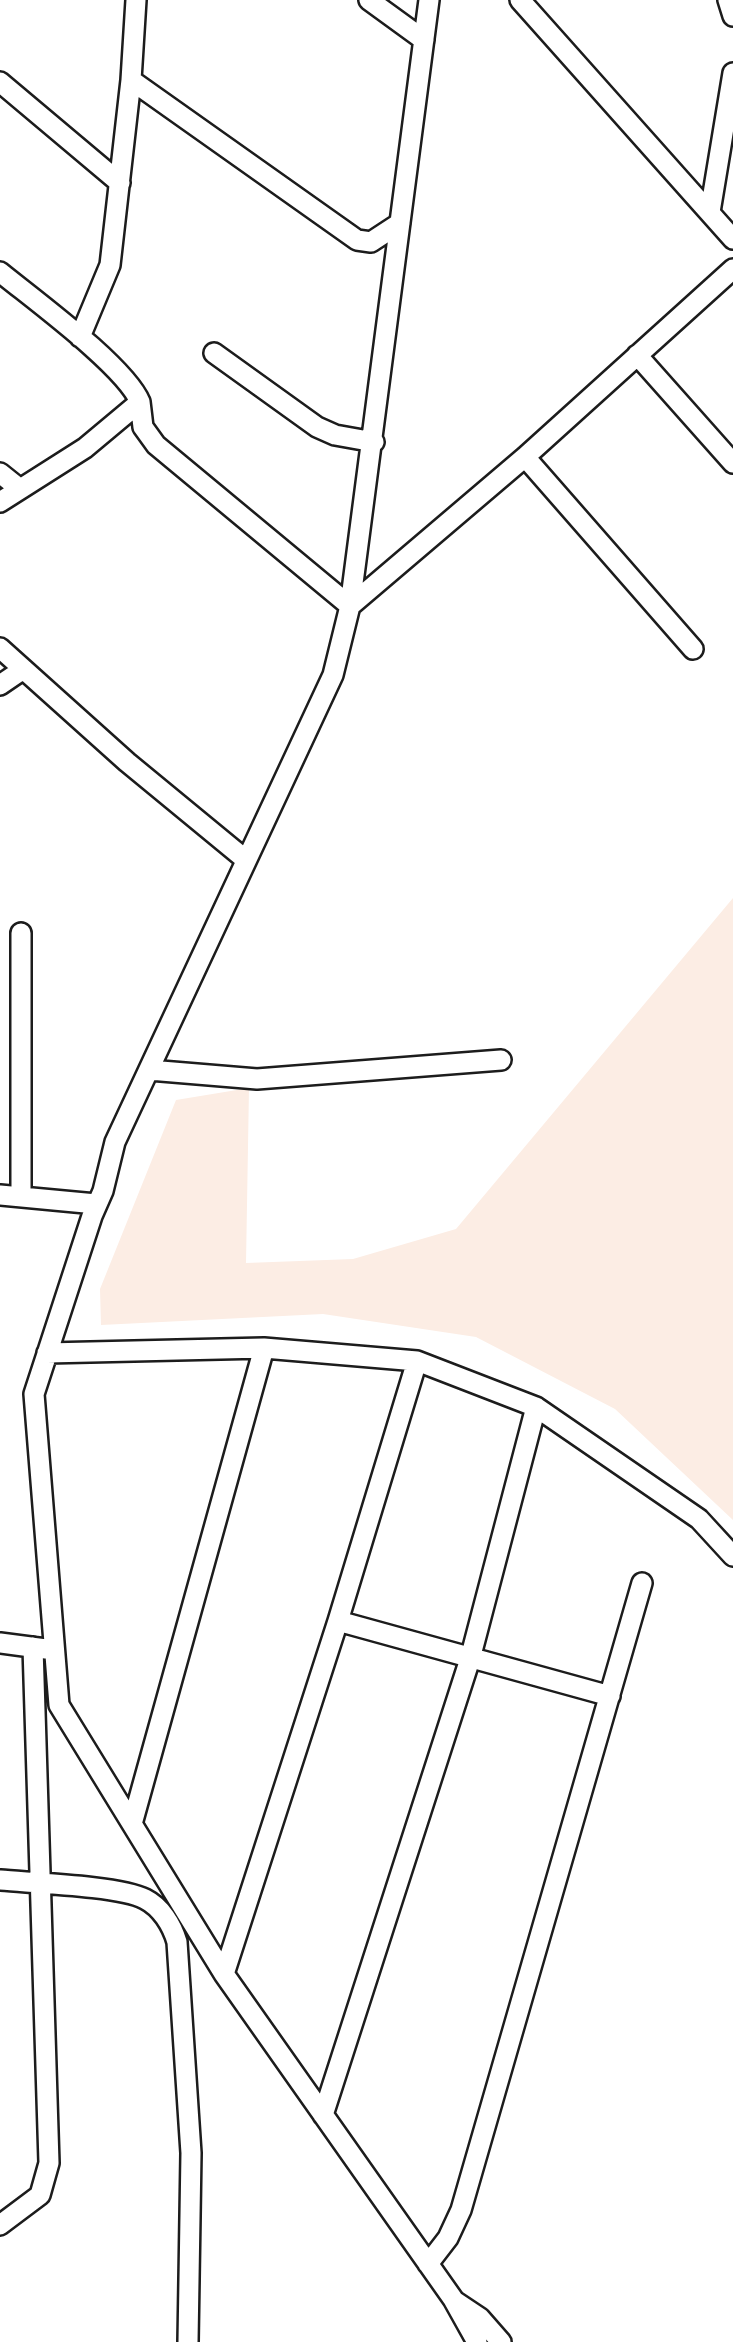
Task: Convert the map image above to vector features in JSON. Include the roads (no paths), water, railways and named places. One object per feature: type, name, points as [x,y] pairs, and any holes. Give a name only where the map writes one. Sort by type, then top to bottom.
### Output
[{"type":"street","points":[[80,337],[110,265],[131,80],[136,0]]},
{"type":"street","points":[[369,0],[424,40]]},
{"type":"street","points":[[429,0],[351,606],[332,675],[116,1142],[34,1394],[59,1705],[225,1974],[453,2299],[477,2342]]},
{"type":"street","points":[[520,0],[733,239]]},
{"type":"street","points":[[728,0],[733,16]]},
{"type":"street","points":[[710,212],[733,73]]},
{"type":"street","points":[[131,80],[357,240],[371,242],[400,223]]},
{"type":"street","points":[[0,82],[120,183]]},
{"type":"street","points":[[351,606],[525,457],[733,269]]},
{"type":"street","points":[[0,272],[80,337],[130,384],[141,402],[142,427],[156,445],[351,606]]},
{"type":"street","points":[[214,353],[317,427],[335,435],[374,442]]},
{"type":"street","points":[[637,355],[733,463]]},
{"type":"street","points":[[0,502],[85,448],[141,402]]},
{"type":"street","points":[[525,457],[693,649]]},
{"type":"street","points":[[0,473],[20,489]]},
{"type":"street","points":[[0,648],[22,670],[246,860]]},
{"type":"street","points":[[0,685],[22,670]]},
{"type":"street","points":[[20,933],[21,1196]]},
{"type":"street","points":[[149,1070],[257,1079],[501,1060]]},
{"type":"street","points":[[0,1195],[96,1205]]},
{"type":"street","points":[[47,1353],[264,1348],[417,1361],[537,1407],[699,1519],[733,1556]]},
{"type":"street","points":[[132,1824],[264,1348]]},
{"type":"street","points":[[225,1974],[338,1621],[417,1361]]},
{"type":"street","points":[[323,2115],[470,1659],[537,1407]]},
{"type":"street","points":[[428,2264],[448,2238],[461,2210],[642,1583]]},
{"type":"street","points":[[338,1621],[610,1696]]},
{"type":"street","points":[[0,1643],[54,1650]]},
{"type":"street","points":[[0,2225],[40,2195],[49,2163],[43,1884],[33,1647]]},
{"type":"street","points":[[0,1880],[131,1894],[145,1899],[161,1912],[177,1941],[191,2153],[188,2342]]},
{"type":"street","points":[[453,2299],[480,2318],[501,2342]]}]
